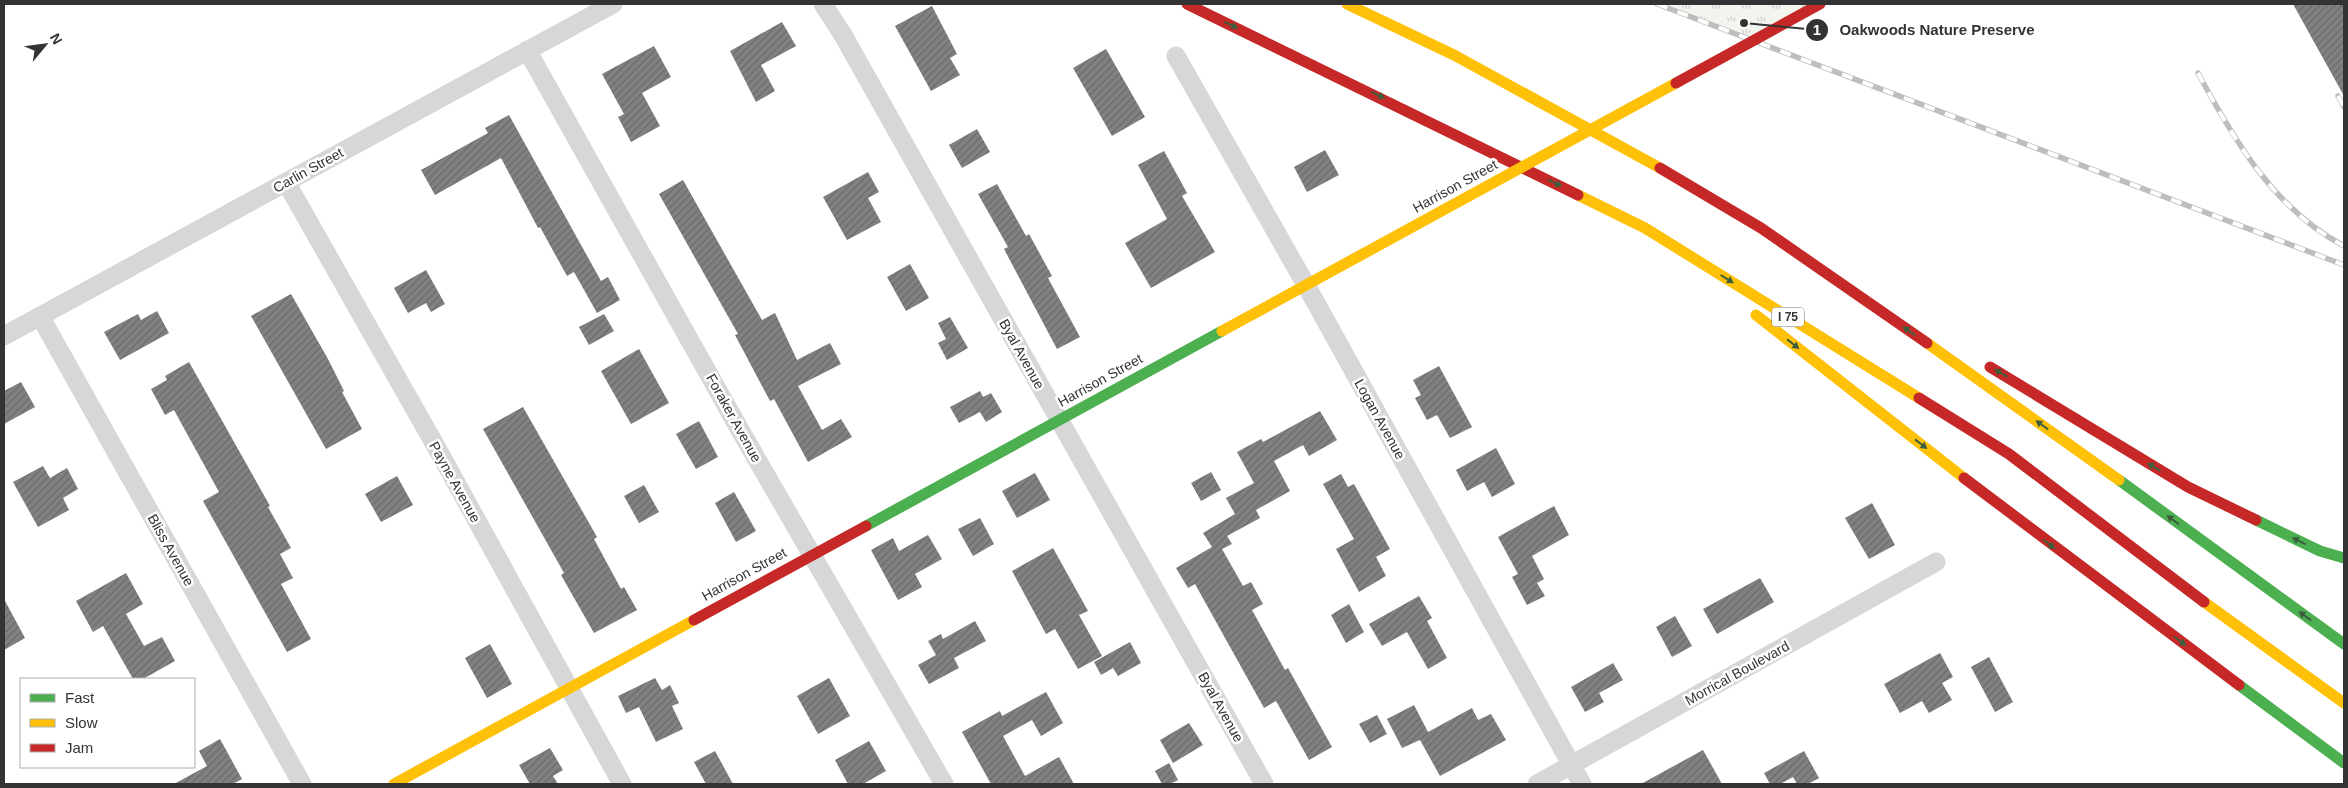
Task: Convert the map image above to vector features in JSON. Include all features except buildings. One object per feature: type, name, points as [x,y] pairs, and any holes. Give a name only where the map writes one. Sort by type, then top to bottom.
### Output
[{"type":"main road","name":"I 75","points":[[1187,4],[1299,56],[1645,228],[2009,454],[2267,650],[2344,703]]},
{"type":"main road","points":[[1347,4],[1511,85],[1684,181],[1932,331]]},
{"type":"main road","name":"Harrison Street","points":[[394,784],[1820,4]]},
{"type":"main road","points":[[1645,228],[1731,295]]},
{"type":"main road","points":[[1761,228],[2009,400],[2344,644]]},
{"type":"main road","points":[[1746,307],[2044,540],[2344,764]]},
{"type":"main road","points":[[1983,362],[2188,487],[2320,552],[2344,558]]},
{"type":"street","name":"Carlin Street","points":[[4,336],[613,4]]},
{"type":"street","name":"Byal Avenue","points":[[823,4],[844,35],[1264,784]]},
{"type":"street","name":"Foraker Avenue","points":[[527,50],[944,784]]},
{"type":"street","name":"Logan Avenue","points":[[1176,56],[1306,285],[1582,784]]},
{"type":"street","name":"Payne Avenue","points":[[286,182],[438,450],[622,784]]},
{"type":"street","name":"Bliss Avenue","points":[[40,316],[302,784]]},
{"type":"street","name":"Morrical Boulevard","points":[[1537,784],[1936,562]]},
{"type":"green space","points":[[1661,4],[1820,4],[1748,43]]},
{"type":"railway","points":[[1657,4],[2344,265]]},
{"type":"railway","points":[[2198,73],[2226,123],[2258,171],[2297,213],[2319,231],[2344,246]]},
{"type":"railway","points":[[2338,96],[2344,107]]},
{"type":"traffic: fast","points":[[866,526],[1222,331]]},
{"type":"traffic: fast","points":[[2119,480],[2344,644]]},
{"type":"traffic: fast","points":[[2256,520],[2320,551],[2344,558]]},
{"type":"traffic: fast","points":[[2239,685],[2344,763]]},
{"type":"traffic: slow","points":[[1347,4],[1454,55],[1660,168]]},
{"type":"traffic: slow","points":[[1469,196],[1676,83]]},
{"type":"traffic: slow","points":[[1578,195],[1645,228],[1919,398]]},
{"type":"traffic: slow","points":[[1222,331],[1469,196]]},
{"type":"traffic: slow","points":[[1756,315],[1964,478]]},
{"type":"traffic: slow","points":[[1927,343],[2119,480]]},
{"type":"traffic: slow","points":[[2204,602],[2344,703]]},
{"type":"traffic: slow","points":[[394,784],[694,620]]},
{"type":"traffic: jam","points":[[1187,4],[1578,195]]},
{"type":"traffic: jam","points":[[1676,83],[1820,4]]},
{"type":"traffic: jam","points":[[1660,168],[1761,228],[1927,343]]},
{"type":"traffic: jam","points":[[1990,367],[2188,487],[2256,520]]},
{"type":"traffic: jam","points":[[1919,398],[2009,454],[2204,602]]},
{"type":"traffic: jam","points":[[1964,478],[2239,685]]},
{"type":"traffic: jam","points":[[694,620],[866,526]]},
{"type":"place","name":"Oakwoods Nature Preserve","points":[[1744,23]]}]
